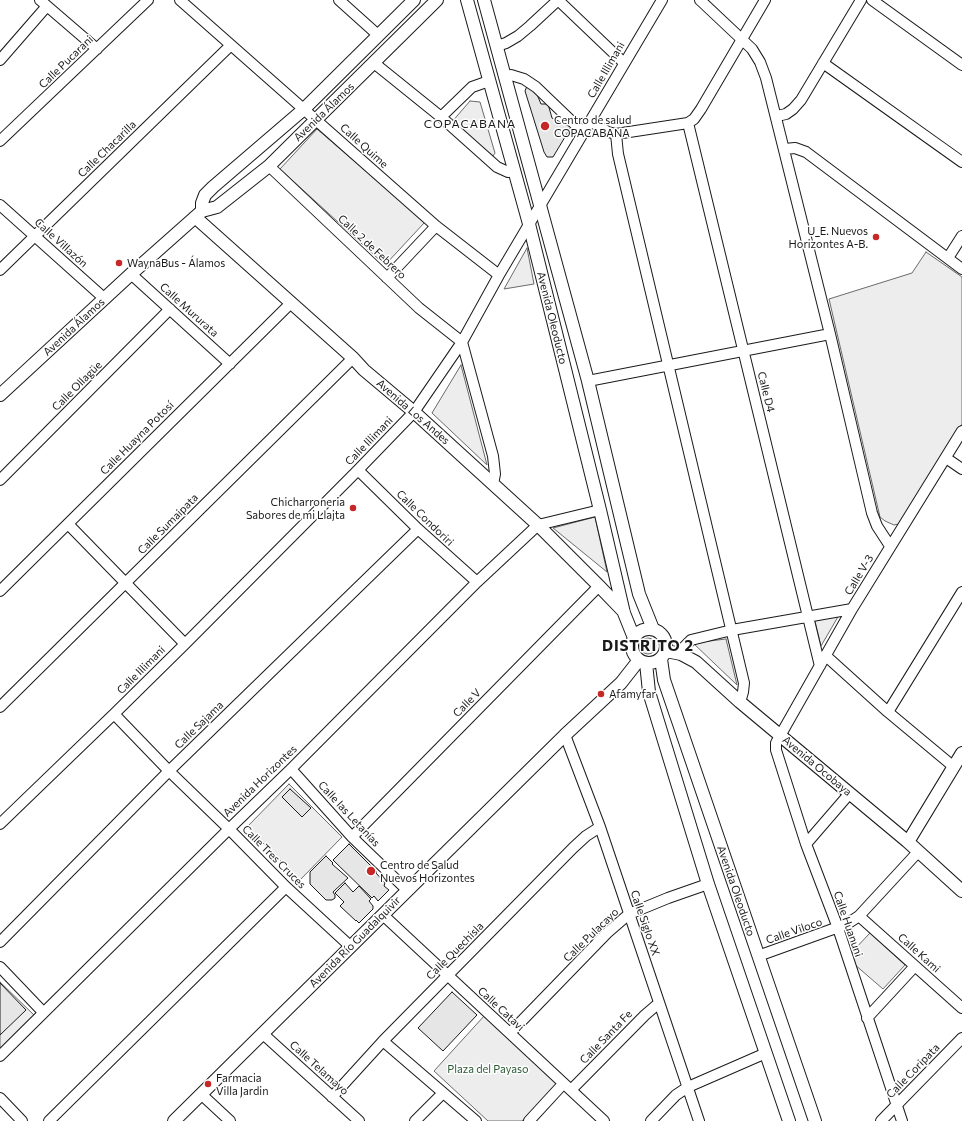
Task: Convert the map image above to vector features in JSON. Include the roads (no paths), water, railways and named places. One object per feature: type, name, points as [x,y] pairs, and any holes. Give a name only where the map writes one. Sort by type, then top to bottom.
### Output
[{"type":"street","name":"Calle Pucarani","points":[[0,141],[148,0]]},
{"type":"street","name":"Calle Quime","points":[[181,0],[436,226],[499,275]]},
{"type":"street","points":[[339,0],[378,35]]},
{"type":"street","name":"Avenida Álamos","points":[[198,214],[205,195],[213,187],[304,109],[414,0]]},
{"type":"street","name":"Avenida Álamos","points":[[0,395],[198,214],[217,207],[269,166],[437,0]]},
{"type":"street","name":"Avenida Oleoducto","points":[[467,0],[529,224],[624,613],[634,638]]},
{"type":"street","name":"Avenida Oleoducto","points":[[484,0],[588,381],[639,594],[653,630]]},
{"type":"street","points":[[497,46],[506,44],[518,36],[558,0],[624,63]]},
{"type":"street","name":"Calle Illimani","points":[[0,824],[185,644],[414,412],[462,342],[499,275],[662,0]]},
{"type":"street","points":[[700,0],[752,49],[760,62],[766,78],[785,149],[872,513],[877,526],[890,546]]},
{"type":"street","points":[[590,121],[608,132],[616,134],[688,123],[694,119],[765,0]]},
{"type":"street","points":[[776,116],[786,114],[801,100],[861,0]]},
{"type":"street","points":[[872,0],[962,65]]},
{"type":"street","points":[[0,60],[44,3],[97,49]]},
{"type":"street","name":"Calle Chacarilla","points":[[0,270],[231,45]]},
{"type":"street","points":[[374,63],[441,117],[497,167],[508,172],[514,171]]},
{"type":"street","points":[[823,63],[962,162]]},
{"type":"street","points":[[506,77],[511,75],[517,76],[530,83],[584,133]]},
{"type":"street","points":[[441,117],[472,87],[489,81]]},
{"type":"street","name":"Calle D4","points":[[688,123],[820,666]]},
{"type":"street","points":[[616,134],[618,154],[744,683],[740,702]]},
{"type":"street","points":[[785,149],[795,148],[806,152],[962,269]]},
{"type":"street","name":"Calle 2 de Febrero","points":[[269,166],[419,308],[462,342]]},
{"type":"street","name":"Calle Villazón","points":[[0,205],[105,299]]},
{"type":"street","name":"Avenida Los Andes","points":[[198,214],[291,303],[353,358],[364,370],[414,412],[538,525],[624,613]]},
{"type":"street","points":[[387,278],[436,226]]},
{"type":"street","points":[[948,258],[962,236]]},
{"type":"street","name":"Calle Mururata","points":[[131,274],[230,364]]},
{"type":"street","name":"Calle Huayna Potosí","points":[[0,591],[291,303]]},
{"type":"street","name":"Calle Ollagüe","points":[[0,480],[170,310]]},
{"type":"street","points":[[588,381],[830,334]]},
{"type":"street","points":[[462,342],[493,456],[495,474],[494,484]]},
{"type":"street","name":"Calle Sumaipata","points":[[0,707],[353,358]]},
{"type":"street","name":"Calle V-3","points":[[781,735],[852,609],[962,431]]},
{"type":"street","points":[[946,458],[962,469]]},
{"type":"street","name":"Calle Condoriri","points":[[358,470],[418,529],[477,582]]},
{"type":"street","points":[[538,525],[600,510]]},
{"type":"street","points":[[68,524],[185,644]]},
{"type":"street","name":"Avenida Horizontes","points":[[0,1056],[229,828],[291,769],[477,582],[538,525]]},
{"type":"street","name":"Calle Sajama","points":[[0,942],[169,771],[418,529]]},
{"type":"street","name":"Calle V","points":[[352,837],[599,586]]},
{"type":"street","points":[[888,712],[962,592]]},
{"type":"street","points":[[681,654],[684,647],[692,640],[732,630],[852,609]]},
{"type":"street","points":[[646,629],[653,630],[658,632],[665,640],[663,655],[651,663],[642,662],[634,656],[632,643],[639,632],[646,629]]},
{"type":"street","name":"Avenida Ocobaya","points":[[663,655],[681,654],[696,662],[740,702],[908,842],[962,891]]},
{"type":"street","name":"Avenida Oleoducto","points":[[663,655],[664,680],[815,1121]]},
{"type":"street","points":[[826,656],[888,712],[954,767]]},
{"type":"street","name":"Avenida Oleoducto","points":[[642,662],[649,692],[708,884],[789,1121]]},
{"type":"street","name":"Avenida Río Guadalquivir","points":[[174,1121],[565,735],[642,662]]},
{"type":"street","name":"Calle Tres Cruces","points":[[114,714],[286,887],[350,946]]},
{"type":"street","name":"Calle Siglo XX","points":[[565,735],[600,827],[699,1121]]},
{"type":"street","name":"Calle Huanuni","points":[[781,735],[776,743],[776,750],[806,844],[838,928],[902,1121]]},
{"type":"street","points":[[908,842],[962,753]]},
{"type":"street","name":"Calle las Letanías","points":[[291,769],[352,837],[407,890]]},
{"type":"street","points":[[806,844],[850,793]]},
{"type":"street","name":"Calle Quechisla","points":[[332,1097],[383,1041],[573,848],[586,836],[600,827]]},
{"type":"street","name":"Calle Viloco","points":[[758,956],[847,924],[859,916],[918,852]]},
{"type":"street","name":"Calle Pulacayo","points":[[510,1034],[607,933],[629,914],[708,884]]},
{"type":"street","points":[[49,1121],[286,887]]},
{"type":"street","name":"Calle Catavi","points":[[383,915],[604,1121]]},
{"type":"street","name":"Calle Kami","points":[[859,916],[962,1008]]},
{"type":"street","points":[[867,1018],[915,966]]},
{"type":"street","points":[[0,967],[43,1012]]},
{"type":"street","name":"Calle Santa Fe","points":[[529,1121],[660,1003]]},
{"type":"street","name":"Calle Telamayo","points":[[262,1033],[359,1121]]},
{"type":"street","name":"Calle Coripata","points":[[881,1121],[962,1038]]},
{"type":"street","points":[[383,1041],[476,1121]]},
{"type":"street","points":[[651,1121],[676,1095],[688,1087],[766,1053]]},
{"type":"street","points":[[415,1121],[443,1093]]},
{"type":"street","points":[[201,1094],[230,1121]]},
{"type":"street","points":[[0,1098],[22,1121]]},
{"type":"place","name":"Centro de salud COPACABANA","points":[[545,126]]},
{"type":"place","name":"U_E. Nuevos Horizontes A-B.","points":[[876,237]]},
{"type":"place","name":"WaynaBus - Álamos","points":[[119,263]]},
{"type":"place","name":"Chicharroneria Sabores de mi Llajta","points":[[353,508]]},
{"type":"place","name":"Afamyfar","points":[[601,694]]},
{"type":"place","name":"Centro de Salud Nuevos Horizontes","points":[[371,871]]},
{"type":"place","name":"Farmacia Villa Jardin","points":[[208,1084]]},
{"type":"district","name":"COPACABANA","points":[[470,124]]},
{"type":"district","name":"DISTRITO 2","points":[[648,646]]},
{"type":"park label","name":"Plaza del Payaso","points":[[488,1069]]}]
